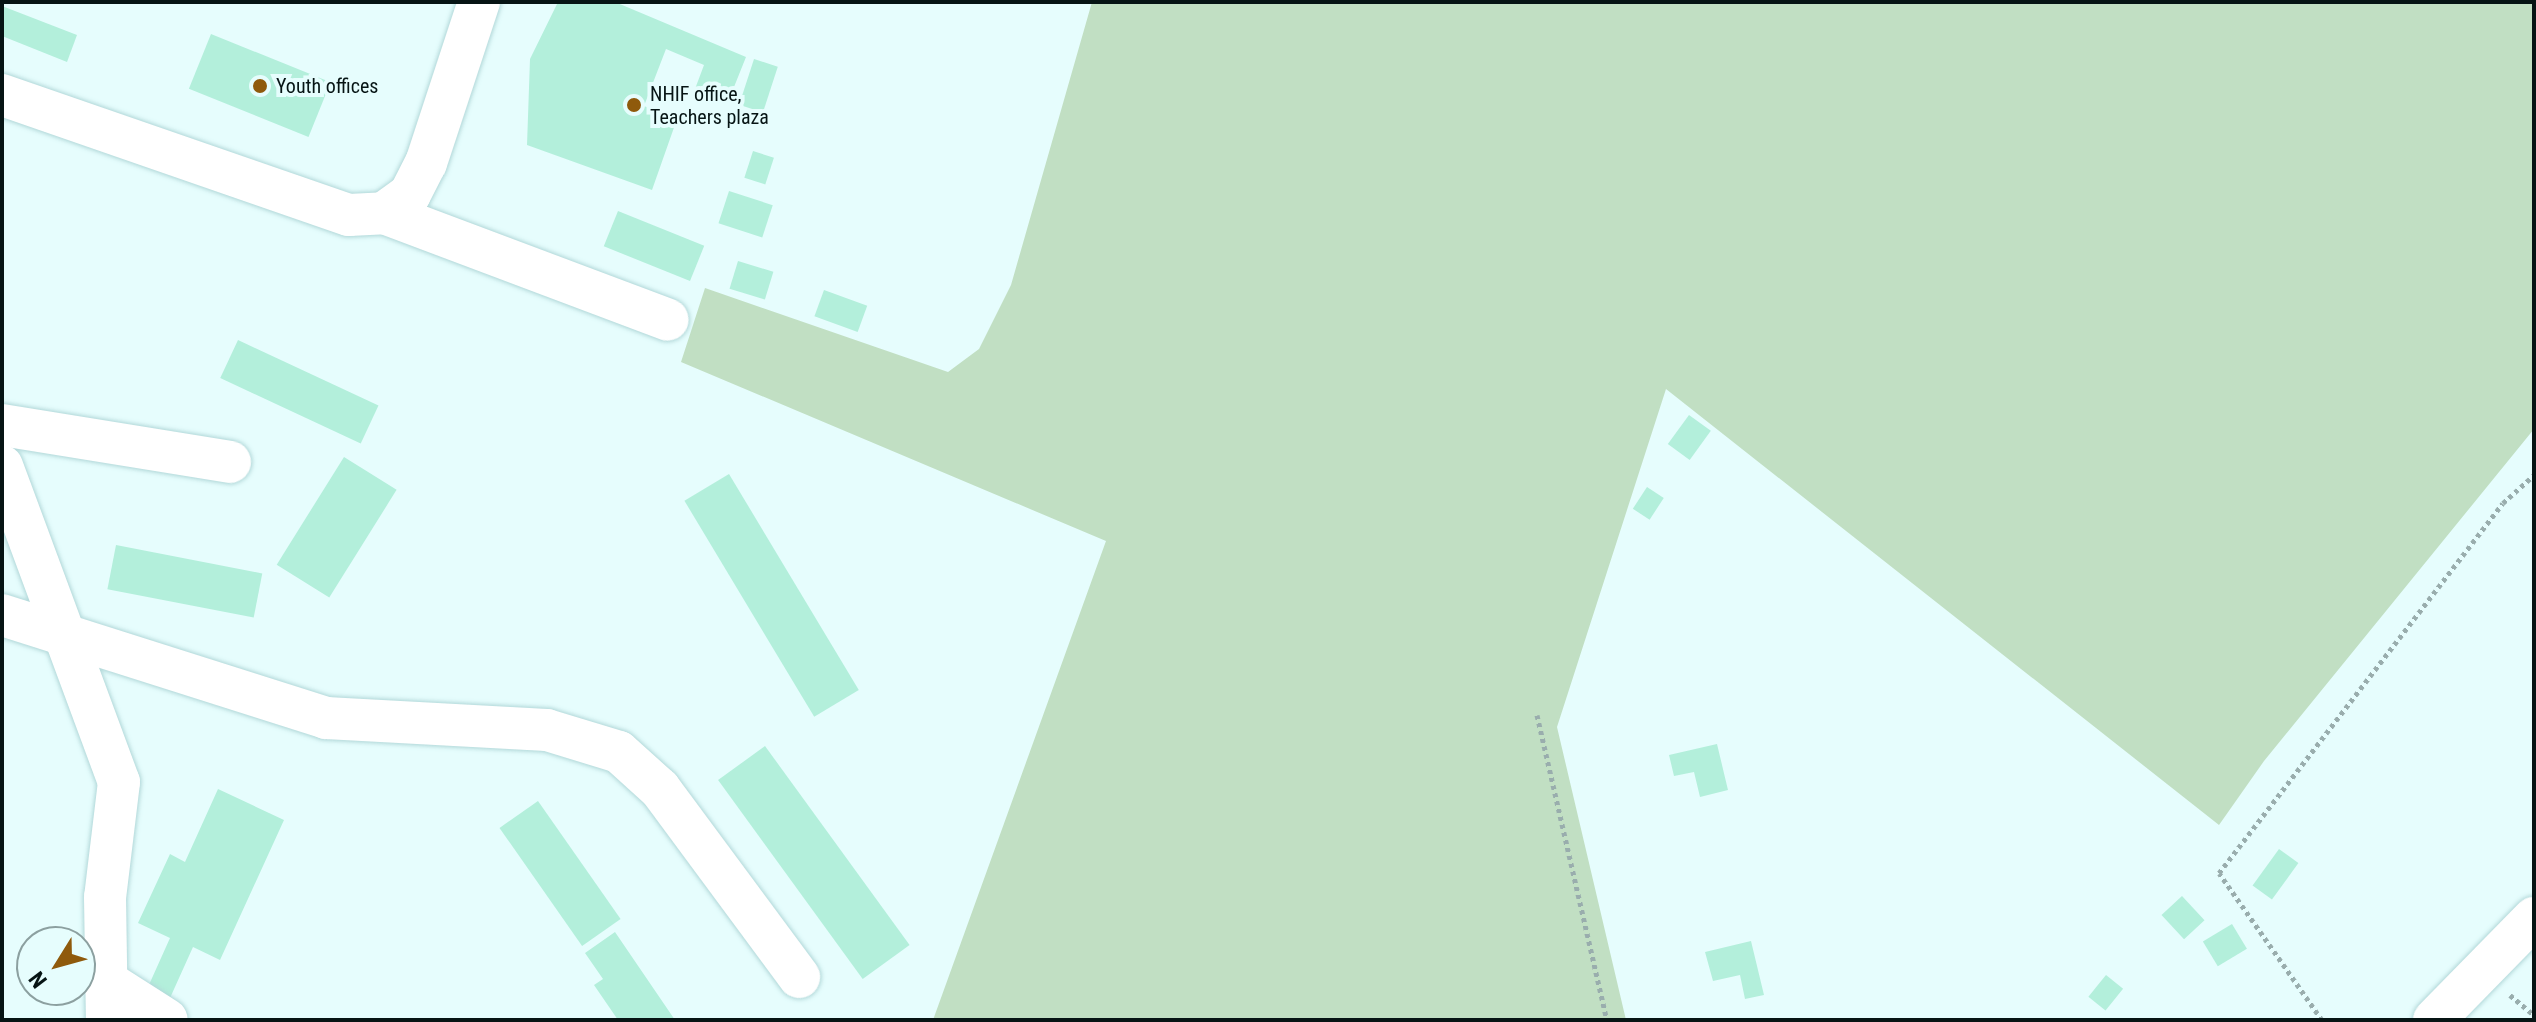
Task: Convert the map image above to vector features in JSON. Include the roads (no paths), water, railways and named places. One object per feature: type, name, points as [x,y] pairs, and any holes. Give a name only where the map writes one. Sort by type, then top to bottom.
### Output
[{"type":"street","points":[[384,213],[410,194],[426,163],[479,2]]},
{"type":"street","points":[[2,95],[349,215],[384,213],[668,320]]},
{"type":"street","points":[[2,425],[230,462]]},
{"type":"street","points":[[2,466],[119,782],[105,897],[106,1000],[167,1020]]},
{"type":"street","points":[[2,615],[326,718],[547,730],[619,752],[660,789],[799,977]]},
{"type":"street","points":[[2434,1020],[2534,918]]},
{"type":"place","name":"Youth offices","points":[[260,86]]},
{"type":"place","name":"NHIF office, Teachers plaza","points":[[634,105]]}]
